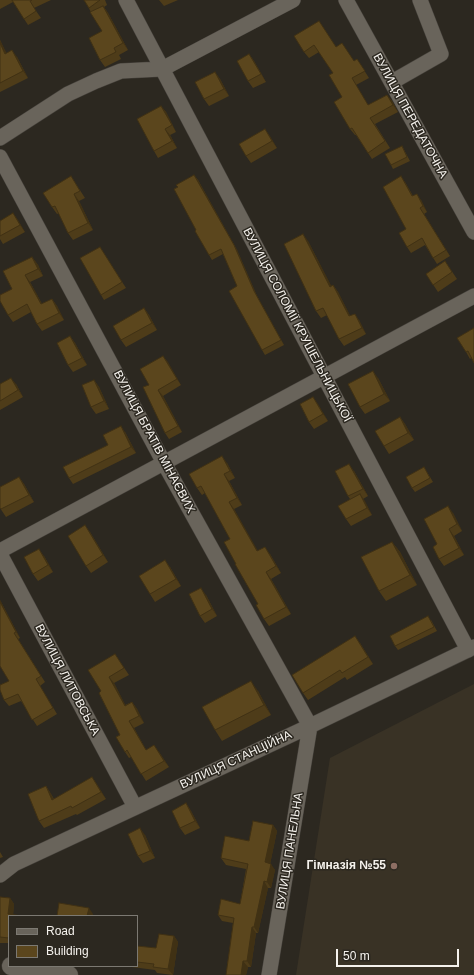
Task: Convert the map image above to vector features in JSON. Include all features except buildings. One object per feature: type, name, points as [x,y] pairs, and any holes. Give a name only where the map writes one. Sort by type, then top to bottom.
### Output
[{"type":"street","name":"ВУЛИЦЯ СОЛОМІЇ КРУШЕЛЬНИЦЬКОЇ","points":[[126,0],[324,377],[471,648]]},
{"type":"street","points":[[0,138],[68,94],[96,80],[121,71],[162,69],[293,0]]},
{"type":"street","name":"ВУЛИЦЯ ПЕРЕДАТОЧНА","points":[[346,0],[472,225]]},
{"type":"street","points":[[392,82],[442,54],[420,0]]},
{"type":"street","name":"ВУЛИЦЯ БРАТІВ МІНАЄВИХ","points":[[0,157],[164,463],[310,726]]},
{"type":"street","points":[[0,552],[474,296]]},
{"type":"street","name":"ВУЛИЦЯ ЛИТОВСЬКА","points":[[0,552],[135,807]]},
{"type":"street","name":"ВУЛИЦЯ СТАНЦІЙНА","points":[[0,875],[14,864],[310,726],[471,648]]},
{"type":"street","name":"ВУЛИЦЯ ПАНЕЛЬНА","points":[[270,975],[310,726]]},
{"type":"street","points":[[17,967],[69,975]]},
{"type":"shaded area","name":"Гімназія №55","points":[[474,684],[474,975],[296,975],[330,758]]},
{"type":"place","name":"Гімназія №55","points":[[394,866]]}]
